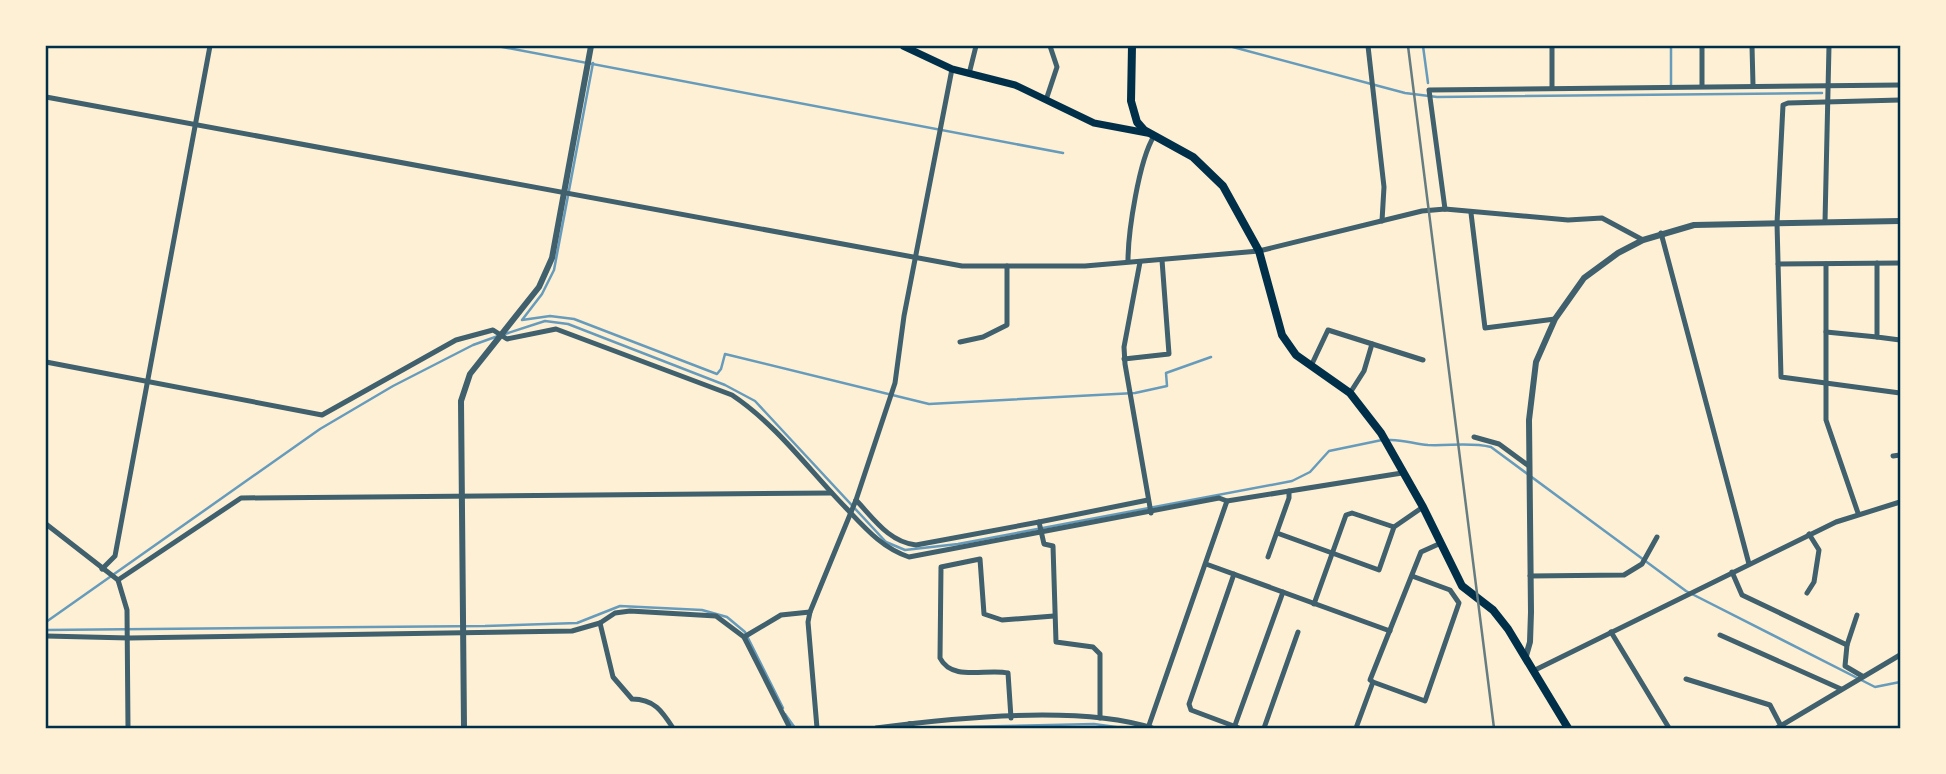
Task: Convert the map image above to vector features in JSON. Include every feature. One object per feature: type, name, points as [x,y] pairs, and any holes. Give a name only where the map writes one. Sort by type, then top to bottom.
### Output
[{"type":"main road","points":[[903,46],[952,69],[1015,85],[1094,123],[1154,136]]},
{"type":"main road","points":[[1132,46],[1133,112],[1144,130],[1193,157],[1223,186],[1259,251],[1282,335],[1296,355],[1350,393],[1381,433],[1423,507],[1462,586],[1493,610],[1526,656],[1568,729]]},
{"type":"street","points":[[102,569],[115,556],[210,46]]},
{"type":"street","points":[[464,729],[461,401],[470,374],[540,287],[552,258],[591,46]]},
{"type":"street","points":[[969,74],[976,46]]},
{"type":"street","points":[[1046,100],[1057,67],[1050,46]]},
{"type":"street","points":[[1368,46],[1384,187],[1382,221]]},
{"type":"street","points":[[1552,46],[1552,87]]},
{"type":"street","points":[[1702,46],[1702,86]]},
{"type":"street","points":[[1752,46],[1752,85]]},
{"type":"street","points":[[1825,222],[1829,46]]},
{"type":"street","points":[[817,729],[808,622],[810,612],[856,500],[895,383],[952,69]]},
{"type":"street","points":[[1445,209],[1429,90],[1900,85]]},
{"type":"street","points":[[46,97],[962,267],[1085,266],[1259,251],[1382,221],[1445,209],[1569,219],[1602,218],[1643,240]]},
{"type":"street","points":[[1900,100],[1783,105],[1777,223],[1780,377],[1900,393]]},
{"type":"street","points":[[1128,261],[1128,237],[1136,209],[1144,152],[1154,136]]},
{"type":"street","points":[[1471,213],[1485,328],[1555,319]]},
{"type":"street","points":[[1526,656],[1530,642],[1529,420],[1536,362],[1555,319],[1584,278],[1643,240],[1693,225],[1900,221]]},
{"type":"street","points":[[1661,233],[1749,564]]},
{"type":"street","points":[[1124,359],[1169,355],[1162,260]]},
{"type":"street","points":[[1140,262],[1124,359],[1151,513]]},
{"type":"street","points":[[1877,263],[1877,337]]},
{"type":"street","points":[[1777,264],[1900,263]]},
{"type":"street","points":[[1826,264],[1826,420],[1858,513]]},
{"type":"street","points":[[960,342],[983,337],[1007,325],[1007,266]]},
{"type":"street","points":[[46,362],[321,415],[456,340],[476,332],[493,330],[506,339],[556,329],[732,395],[749,406],[880,543],[909,558],[1219,498],[1227,501],[1402,473]]},
{"type":"street","points":[[1311,366],[1328,330],[1423,360]]},
{"type":"street","points":[[1826,332],[1900,340]]},
{"type":"street","points":[[1350,393],[1364,371],[1372,344]]},
{"type":"street","points":[[1474,437],[1499,443],[1529,466]]},
{"type":"street","points":[[1893,456],[1900,455]]},
{"type":"street","points":[[1268,557],[1289,491]]},
{"type":"street","points":[[117,580],[241,498],[831,493]]},
{"type":"street","points":[[856,500],[888,534],[905,544],[916,545],[1149,500]]},
{"type":"street","points":[[876,729],[1011,718],[1100,718],[1150,728],[1227,501]]},
{"type":"street","points":[[1533,671],[1809,534],[1858,513],[1900,502]]},
{"type":"street","points":[[1277,533],[1379,570],[1394,527],[1423,507]]},
{"type":"street","points":[[1314,604],[1346,515],[1352,513],[1394,527]]},
{"type":"street","points":[[1038,522],[1044,544],[1053,546],[1056,642],[1093,647],[1100,654],[1100,718]]},
{"type":"street","points":[[46,526],[117,580],[127,610],[128,729]]},
{"type":"street","points":[[1807,593],[1814,582],[1819,550],[1809,534]]},
{"type":"street","points":[[1530,576],[1624,575],[1642,564],[1657,537]]},
{"type":"street","points":[[1412,576],[1450,590],[1459,603],[1425,701],[1370,680],[1421,552],[1441,543]]},
{"type":"street","points":[[1011,718],[1008,673],[956,672],[943,665],[940,658],[941,566],[980,559],[985,614],[1002,620],[1054,616]]},
{"type":"street","points":[[1206,564],[1390,631]]},
{"type":"street","points":[[1731,572],[1742,595],[1847,645]]},
{"type":"street","points":[[1234,574],[1189,704],[1191,710],[1236,728],[1283,593]]},
{"type":"street","points":[[46,636],[129,638],[572,631],[600,623],[615,613],[629,611],[716,616],[744,638],[790,729]]},
{"type":"street","points":[[744,638],[781,615],[810,612]]},
{"type":"street","points":[[1857,615],[1847,645],[1845,666],[1862,676]]},
{"type":"street","points":[[600,623],[613,677],[632,699],[646,699],[660,708],[671,728]]},
{"type":"street","points":[[1264,729],[1298,632]]},
{"type":"street","points":[[1611,632],[1669,729]]},
{"type":"street","points":[[1720,635],[1841,689]]},
{"type":"street","points":[[1686,679],[1770,705],[1779,727],[1900,655]]},
{"type":"street","points":[[1356,729],[1373,682]]},
{"type":"waterway","points":[[497,46],[1063,153]]},
{"type":"waterway","points":[[1229,46],[1405,93],[1437,97],[1822,93]]},
{"type":"waterway","points":[[1423,46],[1428,83]]},
{"type":"waterway","points":[[1671,46],[1671,88]]},
{"type":"waterway","points":[[593,63],[554,270],[542,294],[522,320],[550,316],[574,319],[717,374],[725,354],[929,404],[1135,393],[1167,386],[1166,373],[1211,357]]},
{"type":"waterway","points":[[505,334],[545,321],[568,324],[725,385],[755,401],[886,542],[905,550],[958,544],[1292,481],[1310,472],[1329,451],[1382,440]]},
{"type":"waterway","points":[[46,622],[320,429],[393,386],[473,345],[498,336]]},
{"type":"waterway","points":[[1388,440],[1428,445],[1468,444],[1491,447],[1686,591],[1875,687],[1900,682]]},
{"type":"waterway","points":[[46,630],[485,626],[577,623],[620,606],[702,610],[727,617],[745,632],[783,708]]},
{"type":"waterway","points":[[785,714],[795,728]]},
{"type":"waterway","points":[[911,728],[1094,724],[1123,728]]},
{"type":"railway","points":[[1408,46],[1494,728]]}]
